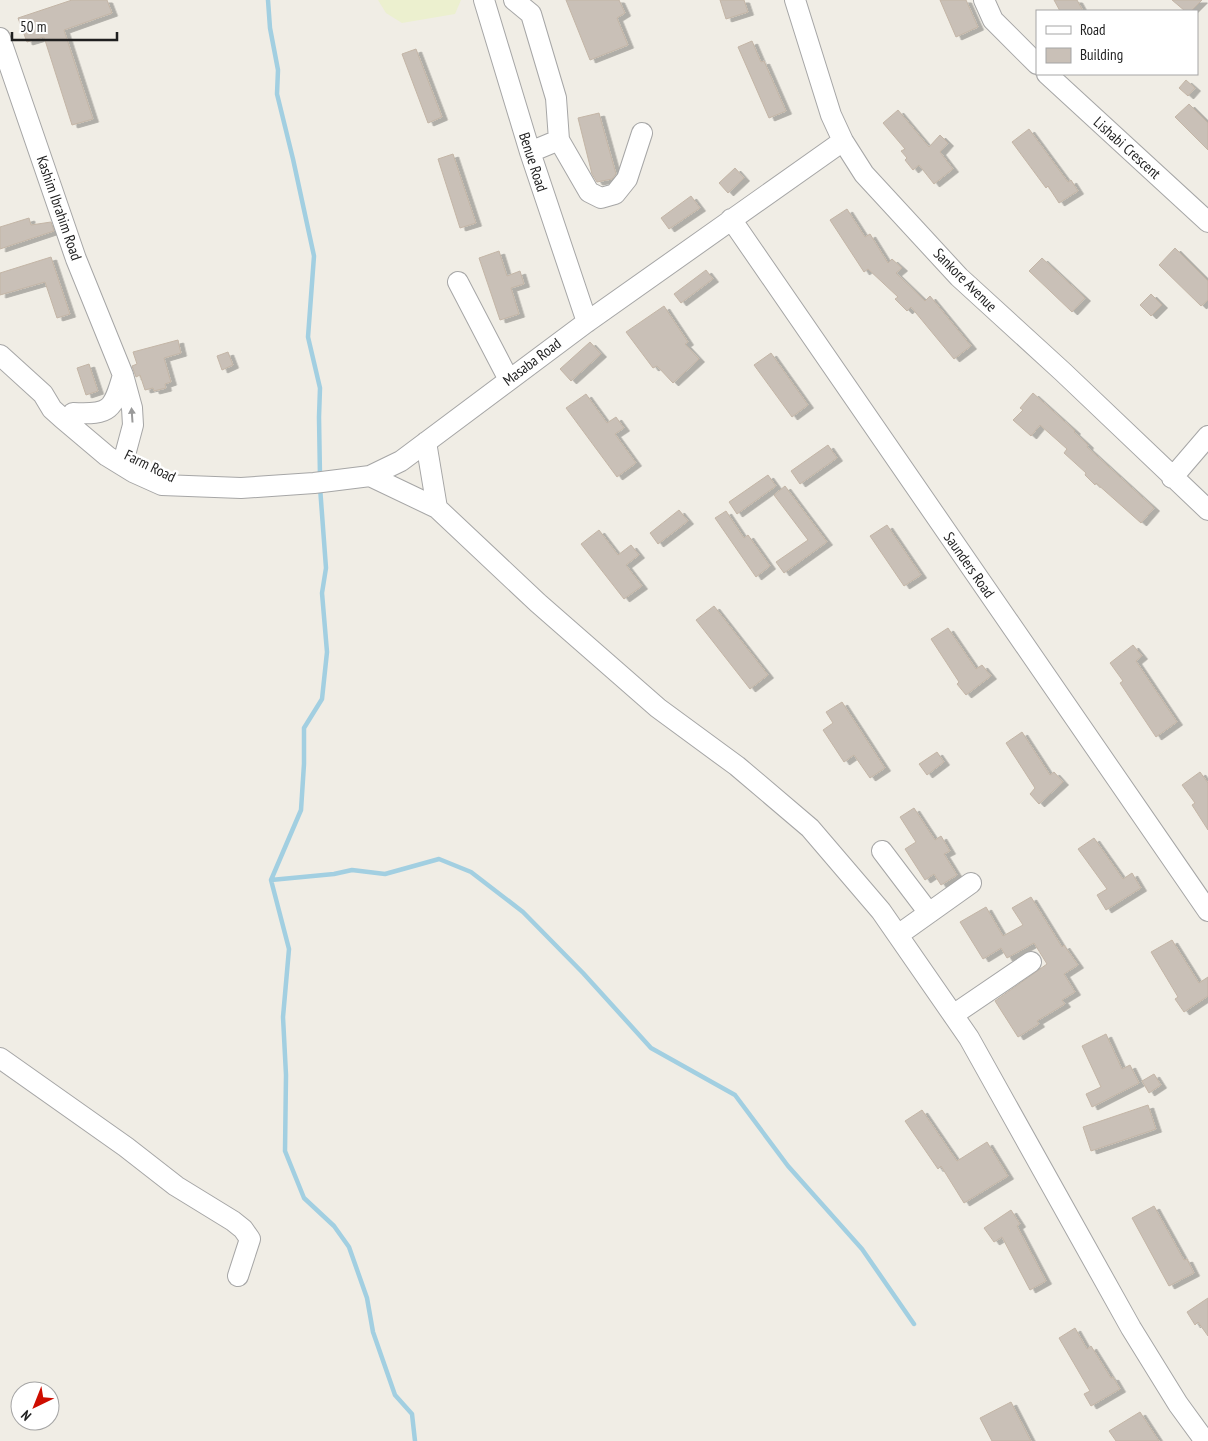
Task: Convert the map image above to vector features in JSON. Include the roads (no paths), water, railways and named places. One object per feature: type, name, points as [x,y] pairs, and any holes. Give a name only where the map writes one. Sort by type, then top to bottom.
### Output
[{"type":"street","name":"Benue Road","points":[[484,0],[530,152],[586,322]]},
{"type":"street","points":[[514,0],[531,14],[556,98],[559,140],[589,192],[600,198],[615,194],[627,179],[642,133]]},
{"type":"street","name":"Sankore Avenue","points":[[795,0],[831,115],[843,141],[864,174],[958,277],[1063,372],[1172,478],[1208,510]]},
{"type":"street","points":[[984,0],[994,20],[1036,63]]},
{"type":"street","name":"Kashim Ibrahim Road","points":[[0,38],[76,258],[123,375],[132,408],[133,425],[125,455]]},
{"type":"street","name":"Lishabi Crescent","points":[[1048,75],[1208,222]]},
{"type":"street","points":[[530,152],[559,140]]},
{"type":"street","name":"Masaba Road","points":[[188,485],[241,488],[314,483],[370,476],[401,461],[586,322],[843,141]]},
{"type":"street","name":"Saunders Road","points":[[731,219],[1208,911]]},
{"type":"street","points":[[458,282],[509,380]]},
{"type":"street","name":"Farm Road","points":[[0,355],[43,394],[59,402],[125,455],[188,485]]},
{"type":"street","points":[[73,413],[96,414],[106,410],[116,398],[123,375]]},
{"type":"street","name":"Farm Road","points":[[43,394],[52,409],[107,456],[133,472],[162,485],[188,485]]},
{"type":"street","points":[[1172,478],[1208,436]]},
{"type":"street","points":[[426,442],[438,508]]},
{"type":"street","points":[[401,461],[413,496]]},
{"type":"street","points":[[370,476],[438,508],[538,603],[658,708],[737,766],[810,828],[881,911],[969,1038],[1132,1328],[1178,1404],[1205,1441]]},
{"type":"street","points":[[882,851],[929,913]]},
{"type":"street","points":[[898,935],[971,883]]},
{"type":"street","points":[[953,1015],[1031,962]]},
{"type":"street","points":[[0,1058],[126,1147],[176,1186],[222,1212],[243,1229],[250,1239],[238,1276]]},
{"type":"waterway","points":[[268,0],[270,28],[278,70],[277,94],[314,256],[308,337],[320,388],[320,477]]},
{"type":"waterway","points":[[320,487],[326,568],[322,593],[327,652],[322,699],[304,728],[301,810],[271,880],[289,949],[283,1017],[286,1075],[285,1151],[304,1198],[334,1226],[349,1247],[367,1298],[373,1332],[395,1395],[412,1414],[415,1441]]},
{"type":"waterway","points":[[271,880],[334,874],[352,870],[385,874],[439,859],[471,872],[523,912],[583,973],[651,1048],[735,1095],[788,1166],[862,1249],[914,1324]]}]
